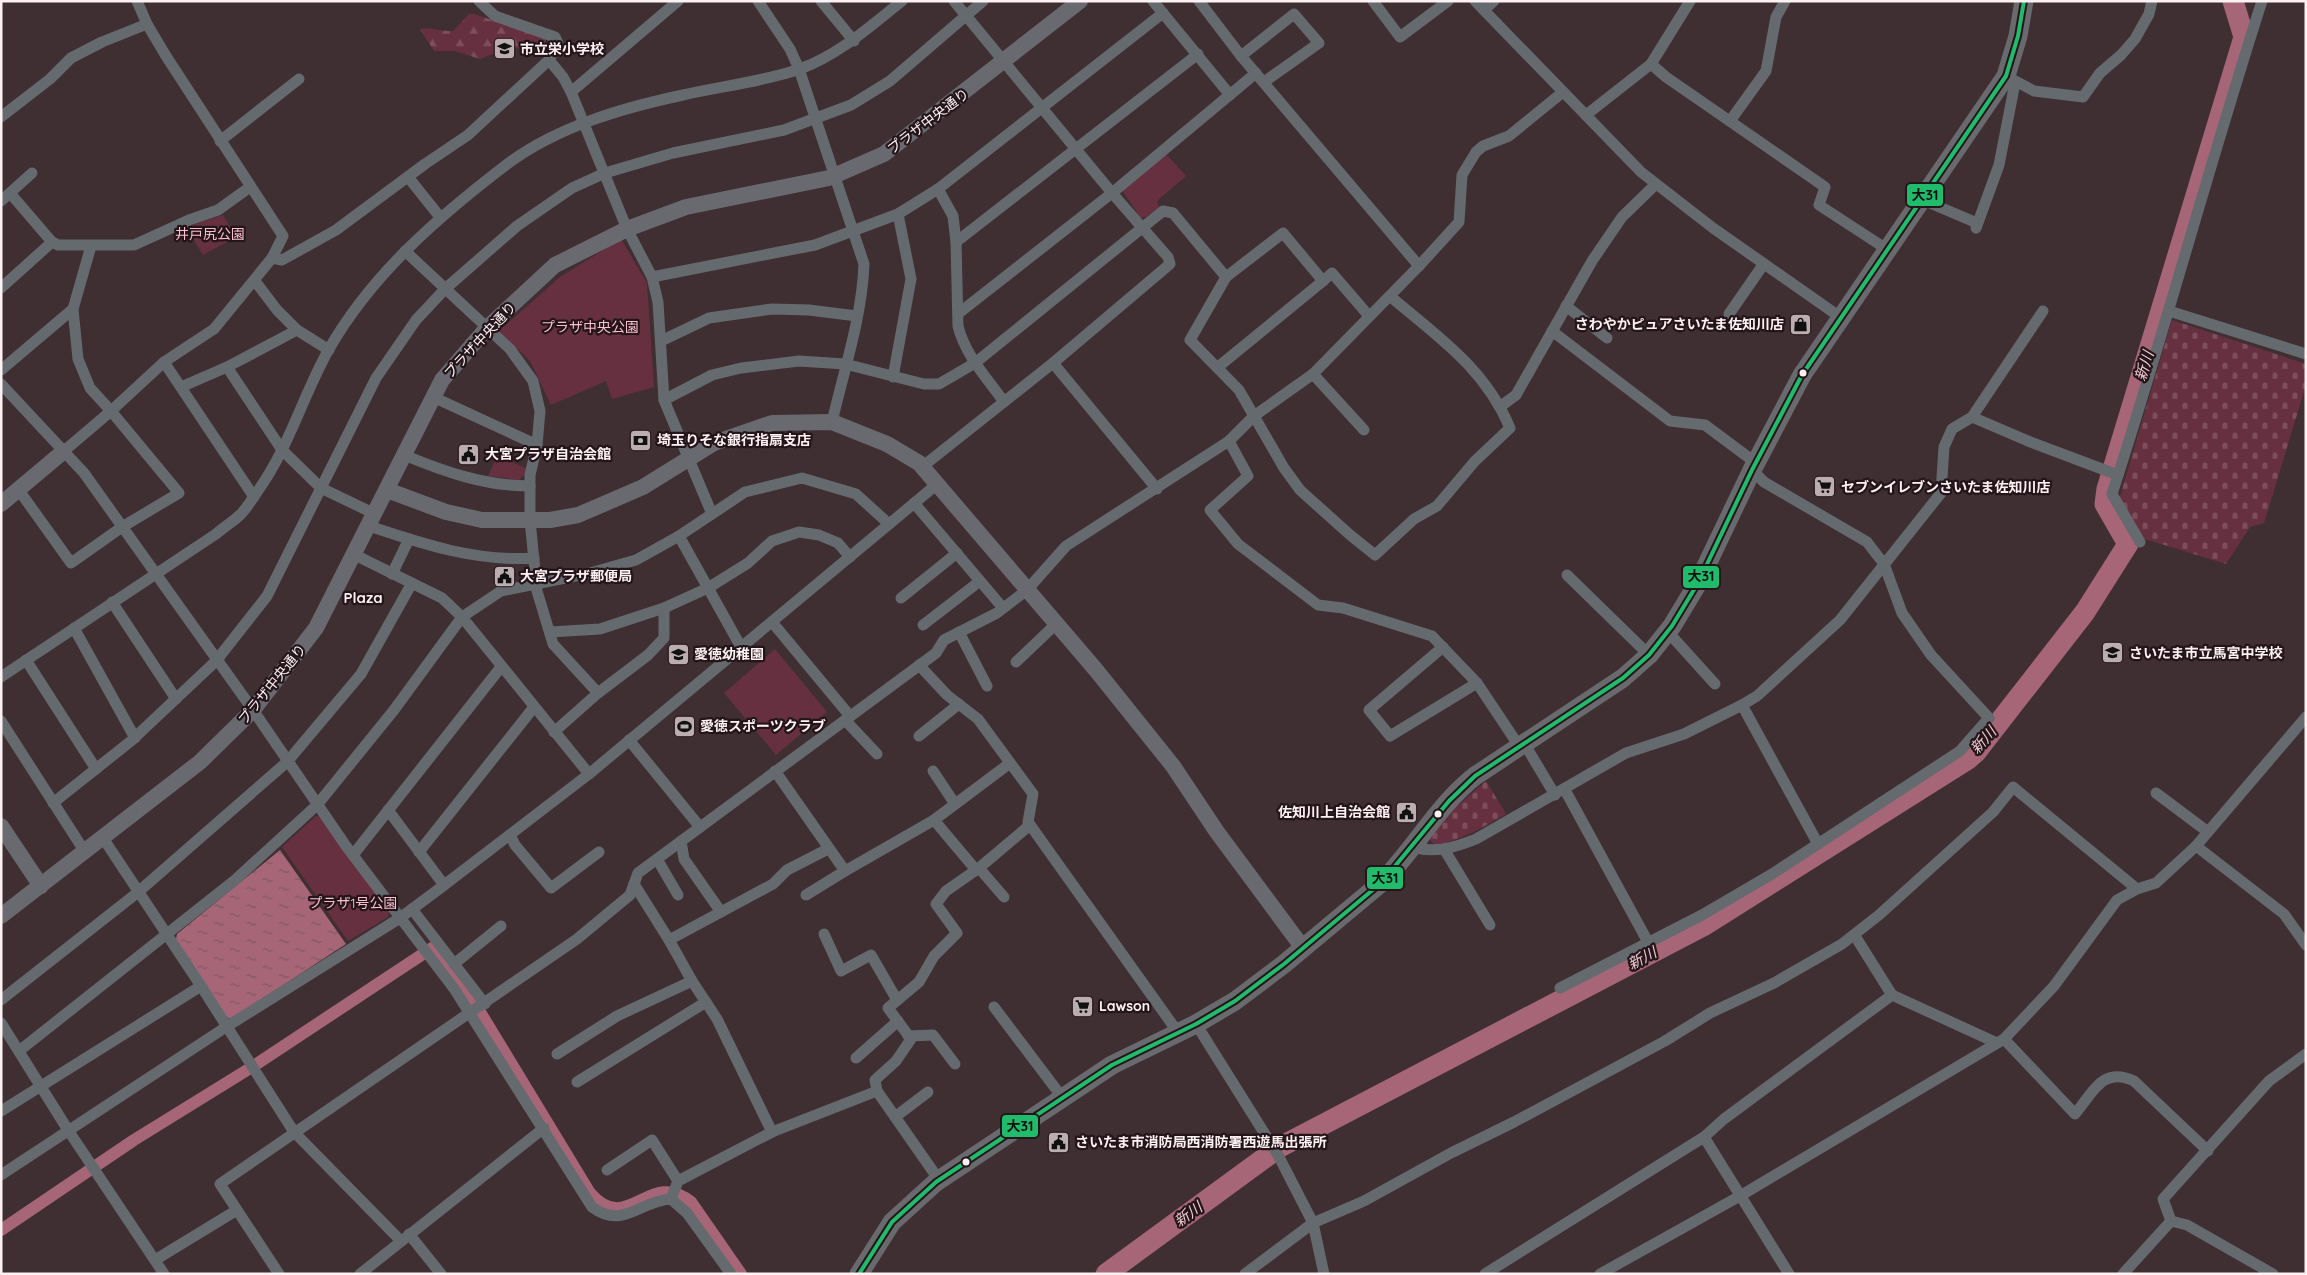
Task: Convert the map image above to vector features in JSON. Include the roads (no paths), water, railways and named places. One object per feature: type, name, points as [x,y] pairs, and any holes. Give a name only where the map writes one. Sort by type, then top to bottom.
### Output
[{"type":"main road","points":[[859,1274],[892,1222],[939,1180],[1112,1065],[1196,1024],[1249,991],[1381,883],[1457,790],[1521,745],[1623,678],[1649,655],[1668,632],[1698,583],[1754,467],[1802,375],[1840,317],[2010,79],[2024,1]]},
{"type":"street","points":[[1,504],[111,411],[164,362],[214,329],[255,281],[272,258],[283,236],[146,24],[137,1]]},
{"type":"street","points":[[272,258],[282,260],[336,230],[468,136],[549,60],[558,44],[555,38],[495,16],[479,1]]},
{"type":"street","points":[[571,92],[678,1]]},
{"type":"street","points":[[758,1],[790,49],[799,69],[864,264],[863,286],[858,316],[832,422]]},
{"type":"street","points":[[821,1],[854,41]]},
{"type":"street","points":[[922,468],[1053,363],[1170,264],[1168,257],[1112,193],[1043,107],[1003,63],[954,1]]},
{"type":"street","points":[[53,803],[135,738],[216,660],[266,596],[376,378],[416,320],[445,289],[517,226],[572,188],[605,173],[673,153],[784,130],[851,105],[890,81],[983,1]]},
{"type":"street","name":"プラザ中央通り","points":[[1,916],[200,762],[253,710],[316,628],[355,555],[442,380],[488,328],[555,266],[628,229],[686,207],[834,176],[884,154],[1080,1]]},
{"type":"street","points":[[1153,1],[1230,95]]},
{"type":"street","points":[[1199,1],[1241,56],[1419,266]]},
{"type":"street","points":[[1373,1],[1400,37],[1448,1]]},
{"type":"street","points":[[1475,1],[1641,172],[1763,264],[1840,317]]},
{"type":"street","points":[[1484,10],[1494,1]]},
{"type":"street","points":[[1586,116],[1651,64],[1690,1]]},
{"type":"street","points":[[1730,121],[1766,70],[1776,17],[1785,1]]},
{"type":"street","points":[[1923,200],[1976,226],[1999,165],[2010,79],[2034,91],[2084,98],[2100,73],[2121,55],[2135,39],[2148,14],[2152,1]]},
{"type":"street","points":[[2140,542],[2112,494],[2169,311],[2218,140],[2262,1]]},
{"type":"street","points":[[1,677],[235,519],[268,477],[329,350],[351,316],[404,251],[440,217],[508,163],[543,141],[585,123],[645,104],[741,84],[799,69],[831,55],[854,41],[895,3]]},
{"type":"street","points":[[652,277],[816,245],[898,214],[938,189],[1163,13]]},
{"type":"street","points":[[959,313],[1112,193],[1230,95],[1318,43],[1294,14],[1241,56]]},
{"type":"street","points":[[1,117],[50,79],[71,58],[102,42],[146,24]]},
{"type":"street","points":[[956,242],[1198,54]]},
{"type":"street","points":[[549,60],[563,77],[571,92],[628,229],[652,277],[658,302],[664,400],[712,514]]},
{"type":"street","points":[[1651,64],[1666,77],[1825,187],[1818,205],[1888,250]]},
{"type":"street","points":[[220,141],[299,79]]},
{"type":"street","points":[[279,1274],[220,1184],[294,1132],[471,1014],[577,939],[630,895],[638,873],[936,653],[944,640],[1003,608],[1027,590],[1066,546],[1229,442],[1254,416],[1313,374],[1369,316],[1391,297],[1459,222],[1462,176],[1476,152],[1483,146],[1509,136],[1564,92]]},
{"type":"street","points":[[32,173],[5,197],[52,242],[58,245],[134,245],[189,220],[218,210],[250,187]]},
{"type":"street","points":[[408,177],[440,217]]},
{"type":"street","points":[[1501,406],[1516,395],[1592,260],[1622,217],[1656,184]]},
{"type":"street","points":[[938,189],[952,216],[956,242],[962,339],[975,363],[1004,402]]},
{"type":"street","points":[[664,400],[712,375],[741,368],[798,360],[845,364],[924,384],[939,384],[975,363],[1163,211],[1173,214],[1226,277]]},
{"type":"street","points":[[893,377],[911,279],[898,214]]},
{"type":"street","points":[[1323,281],[1283,234],[1226,277],[1190,340],[1239,390],[1284,468],[1300,490],[1375,555],[1414,519],[1437,506],[1475,461],[1510,428],[1501,406],[1487,385],[1459,353],[1391,297]]},
{"type":"street","points":[[1,288],[52,242]]},
{"type":"street","points":[[18,489],[70,563],[122,527],[179,493],[90,388],[78,359],[73,309],[90,246]]},
{"type":"street","points":[[404,251],[510,349],[533,382],[540,411],[537,445],[530,474],[530,520],[536,583],[553,644],[598,693]]},
{"type":"street","points":[[1729,314],[1763,264]]},
{"type":"street","points":[[1218,367],[1332,273],[1369,316]]},
{"type":"street","points":[[255,281],[277,310],[297,330],[329,350]]},
{"type":"street","points":[[1566,306],[1607,338]]},
{"type":"street","points":[[1,370],[73,309]]},
{"type":"street","points":[[661,341],[709,318],[772,309],[809,310],[858,316]]},
{"type":"street","points":[[1412,847],[1432,851],[1476,839],[1626,753],[1678,737],[1757,696],[1840,620],[1941,493],[1944,447],[1952,429],[1972,416],[2043,311]]},
{"type":"street","points":[[2169,311],[2306,354]]},
{"type":"street","points":[[182,387],[227,367],[297,330]]},
{"type":"street","points":[[1552,331],[1670,421],[1705,425],[1780,491],[1867,542],[1884,564],[1902,613],[1931,655],[1988,718],[1960,751],[1818,844],[1702,915],[1560,988]]},
{"type":"street","points":[[164,362],[254,497]]},
{"type":"street","points":[[1053,363],[1157,489]]},
{"type":"street","points":[[227,367],[282,450],[321,488],[372,520],[409,539],[464,555],[517,559],[534,558]]},
{"type":"street","points":[[1313,374],[1364,430]]},
{"type":"street","points":[[1,384],[84,474],[253,710],[287,762],[353,855],[471,1014],[587,1199],[598,1212],[616,1218],[659,1200],[671,1199],[687,1213],[731,1274]]},
{"type":"street","points":[[434,397],[537,445]]},
{"type":"street","points":[[1972,416],[2028,441],[2118,475]]},
{"type":"street","points":[[387,490],[455,514],[482,520],[550,520],[578,515],[643,487],[714,443],[772,423],[832,422],[887,444],[922,468],[1056,624],[1173,766],[1217,832],[1303,948]]},
{"type":"street","points":[[1229,442],[1248,476],[1210,510],[1238,544],[1318,605],[1343,608],[1432,636],[1477,683],[1521,745],[1560,792],[1648,942]]},
{"type":"street","points":[[404,454],[443,472],[479,481],[530,486]]},
{"type":"street","points":[[19,1051],[234,880],[318,805],[394,710],[462,617],[501,591],[590,573],[636,560],[679,536],[745,492],[802,478],[856,494],[889,524]]},
{"type":"street","points":[[1,1175],[226,1027],[400,918],[510,835],[556,806],[589,774],[936,485]]},
{"type":"street","points":[[914,503],[1003,608]]},
{"type":"street","points":[[550,632],[600,629],[664,608],[708,588],[748,563],[772,541],[799,532],[820,535],[838,543],[850,557]]},
{"type":"street","points":[[679,536],[741,648]]},
{"type":"street","points":[[392,574],[409,539]]},
{"type":"street","points":[[901,598],[957,553]]},
{"type":"street","points":[[355,555],[442,598],[462,617],[589,774]]},
{"type":"street","points":[[1567,575],[1649,655]]},
{"type":"street","points":[[922,625],[980,581]]},
{"type":"street","points":[[1,1000],[138,893],[287,762],[362,674],[412,583]]},
{"type":"street","points":[[112,602],[176,699]]},
{"type":"street","points":[[554,732],[598,693],[648,655],[664,638],[664,608]]},
{"type":"street","points":[[772,622],[876,754]]},
{"type":"street","points":[[1016,662],[1056,624]]},
{"type":"street","points":[[74,628],[135,738]]},
{"type":"street","points":[[959,632],[987,686]]},
{"type":"street","points":[[1668,632],[1715,684]]},
{"type":"street","points":[[1443,647],[1369,710],[1390,736],[1477,683]]},
{"type":"street","points":[[26,660],[96,769]]},
{"type":"street","points":[[919,665],[959,704],[978,719],[1033,794],[1028,822],[1177,1032]]},
{"type":"street","points":[[353,855],[501,667]]},
{"type":"street","points":[[919,736],[959,704]]},
{"type":"street","points":[[1742,705],[1818,844]]},
{"type":"street","points":[[419,852],[534,707]]},
{"type":"street","points":[[1600,1274],[1740,1196],[2001,1041],[2054,986],[2117,900],[2137,889],[2156,883],[2196,846],[2306,716]]},
{"type":"street","points":[[1,722],[85,852]]},
{"type":"street","points":[[630,740],[700,827]]},
{"type":"street","points":[[806,895],[934,820],[1010,763]]},
{"type":"street","points":[[775,771],[845,871]]},
{"type":"street","points":[[933,772],[955,804]]},
{"type":"street","points":[[1245,1274],[1313,1223],[1364,1201],[1451,1153],[1514,1122],[1665,1041],[1710,1013],[1783,978],[1855,936],[1993,812],[2014,788],[2137,889]]},
{"type":"street","points":[[2156,793],[2208,832]]},
{"type":"street","points":[[388,810],[444,885]]},
{"type":"street","points":[[934,820],[1004,897]]},
{"type":"street","points":[[939,1180],[877,1091],[875,1080],[896,1061],[911,1039],[888,1008],[919,982],[934,956],[957,933],[936,904],[946,891],[978,869],[1030,825]]},
{"type":"street","points":[[1,826],[6,844],[41,886]]},
{"type":"street","points":[[510,835],[515,845],[551,888],[599,852]]},
{"type":"street","points":[[103,838],[201,986],[294,1132],[405,1237],[441,1274]]},
{"type":"street","points":[[681,841],[684,859],[721,912]]},
{"type":"street","points":[[2196,846],[2284,914],[2305,942]]},
{"type":"street","points":[[670,940],[773,884],[787,870],[828,849]]},
{"type":"street","points":[[1444,849],[1490,925]]},
{"type":"street","points":[[657,859],[678,895]]},
{"type":"street","points":[[634,884],[717,1019],[772,1132]]},
{"type":"street","points":[[412,909],[485,1004]]},
{"type":"street","points":[[454,964],[502,926]]},
{"type":"street","points":[[824,934],[841,970],[872,955],[898,1000]]},
{"type":"street","points":[[1855,936],[1892,995],[2001,1041],[2075,1114],[2099,1082],[2112,1076],[2127,1077],[2134,1081],[2208,1151]]},
{"type":"street","points":[[557,1054],[617,1016],[692,981]]},
{"type":"street","points":[[1,1111],[201,986]]},
{"type":"street","points":[[1485,1274],[1704,1137],[1724,1119],[1892,995]]},
{"type":"street","points":[[577,1082],[706,1002]]},
{"type":"street","points":[[994,1007],[1062,1098]]},
{"type":"street","points":[[856,1058],[898,1021]]},
{"type":"street","points":[[1,1023],[68,1130],[164,1274]]},
{"type":"street","points":[[1196,1024],[1278,1155],[1313,1223],[1324,1274]]},
{"type":"street","points":[[908,1036],[933,1035],[955,1064]]},
{"type":"street","points":[[2171,1221],[2164,1199],[2269,1081],[2306,1054]]},
{"type":"street","points":[[671,1199],[678,1181],[772,1132],[877,1091]]},
{"type":"street","points":[[895,1116],[928,1092]]},
{"type":"street","points":[[360,1274],[544,1128]]},
{"type":"street","points":[[1704,1137],[1788,1274]]},
{"type":"street","points":[[607,1170],[652,1140],[678,1181]]},
{"type":"street","points":[[155,1260],[237,1210]]},
{"type":"street","points":[[2123,1274],[2171,1221]]},
{"type":"street","points":[[2171,1221],[2187,1225],[2273,1274]]},
{"type":"water","points":[[280,850],[346,944],[231,1019],[226,1017],[176,939],[177,934]]},
{"type":"waterway","name":"新川","points":[[1278,1148],[1703,926],[1968,759],[1976,752],[2085,612],[2128,544],[2105,504],[2107,489],[2244,37],[2233,1]]},
{"type":"waterway","points":[[1,1230],[134,1140],[252,1067],[432,948],[477,1007],[590,1193],[604,1205],[616,1208],[628,1206],[663,1192],[676,1194],[691,1202],[741,1274]]},
{"type":"waterway","name":"新川","points":[[1106,1274],[1270,1154]]},
{"type":"place","name":"市立栄小学校","points":[[504,49]]},
{"type":"place","name":"さわやかピュアさいたま佐知川店","points":[[1800,324]]},
{"type":"place","name":"埼玉りそな銀行指扇支店","points":[[641,440]]},
{"type":"place","name":"大宮プラザ自治会館","points":[[469,454]]},
{"type":"place","name":"セブンイレブンさいたま佐知川店","points":[[1825,487]]},
{"type":"place","name":"大宮プラザ郵便局","points":[[504,576]]},
{"type":"place","name":"さいたま市立馬宮中学校","points":[[2113,653]]},
{"type":"place","name":"愛徳幼稚園","points":[[678,654]]},
{"type":"place","name":"愛徳スポーツクラブ","points":[[684,726]]},
{"type":"place","name":"佐知川上自治会館","points":[[1406,812]]},
{"type":"place","name":"Lawson","points":[[1083,1006]]},
{"type":"place","name":"さいたま市消防局西消防署西遊馬出張所","points":[[1059,1142]]},
{"type":"district","name":"Plaza","points":[[363,597]]},
{"type":"park label","name":"井戸尻公園","points":[[210,234]]},
{"type":"park label","name":"プラザ中央公園","points":[[590,327]]},
{"type":"park label","name":"プラザ1号公園","points":[[353,903]]}]
